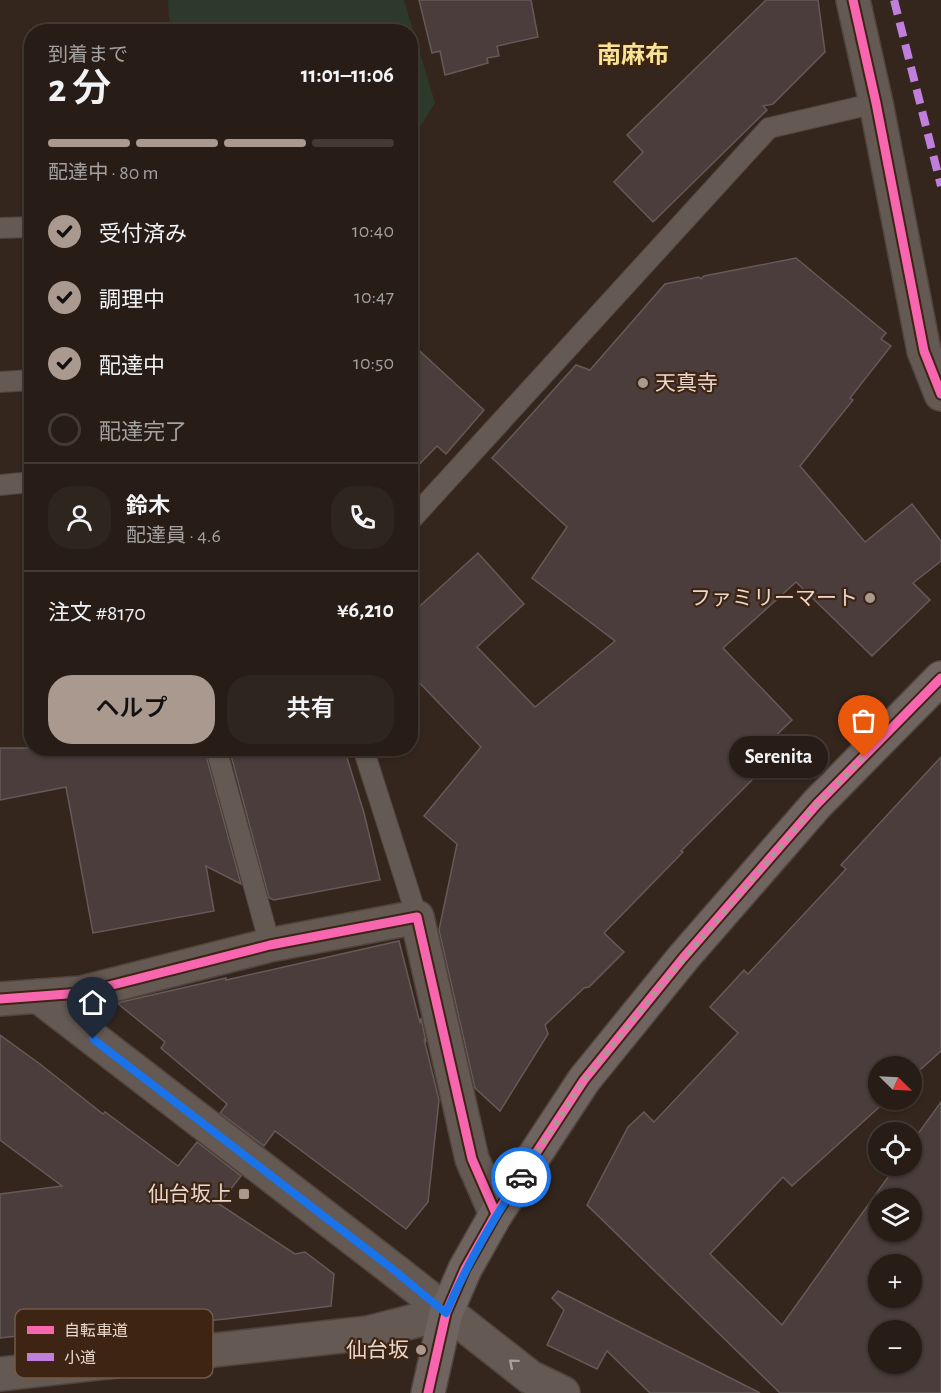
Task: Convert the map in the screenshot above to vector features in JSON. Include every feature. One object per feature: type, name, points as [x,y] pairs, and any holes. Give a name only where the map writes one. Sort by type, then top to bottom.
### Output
[{"type":"street","points":[[854,0],[924,351],[941,394]]},
{"type":"street","points":[[428,1393],[446,1313],[465,1269],[496,1214],[584,1080],[665,980],[817,804],[941,678]]},
{"type":"street","points":[[0,999],[81,993],[270,945],[417,917],[472,1159],[496,1214]]},
{"type":"street","points":[[38,996],[530,1377],[563,1393]]},
{"type":"street","points":[[213,1350],[368,1333],[446,1313]]},
{"type":"street","points":[[0,1374],[15,1372]]},
{"type":"lane","points":[[418,512],[769,128],[876,103]]},
{"type":"lane","points":[[0,228],[24,227]]},
{"type":"lane","points":[[0,382],[24,380]]},
{"type":"lane","points":[[0,485],[24,483]]},
{"type":"lane","points":[[218,756],[270,945]]},
{"type":"lane","points":[[366,756],[417,917]]},
{"type":"green space","points":[[168,0],[404,0],[411,24],[170,24]]},
{"type":"green space","points":[[418,47],[435,103],[418,130]]},
{"type":"building","points":[[419,0],[531,0],[538,37],[497,46],[499,56],[487,58],[488,63],[445,75],[440,51],[432,53]]},
{"type":"building","points":[[766,0],[818,0],[825,52],[773,104],[763,106],[767,110],[653,222],[614,182],[643,152],[627,135]]},
{"type":"building","points":[[796,258],[886,333],[881,339],[891,346],[850,398],[853,400],[800,466],[865,542],[912,504],[941,541],[941,561],[913,583],[930,600],[872,656],[796,582],[723,648],[792,720],[764,747],[774,758],[681,851],[683,852],[604,933],[624,952],[589,987],[584,988],[545,1025],[548,1034],[500,1111],[475,1088],[439,930],[457,844],[424,816],[481,747],[418,681],[418,608],[478,553],[524,604],[477,647],[535,707],[615,641],[532,578],[567,527],[492,458],[576,365],[590,370],[665,284],[699,277],[701,279],[704,276]]},
{"type":"building","points":[[418,349],[484,410],[446,454],[437,446],[418,466]]},
{"type":"building","points":[[0,748],[24,748],[24,756],[206,756],[241,884],[206,866],[214,911],[93,933],[66,787],[0,800]]},
{"type":"building","points":[[231,756],[346,756],[364,813],[380,880],[274,900],[269,898]]},
{"type":"building","points":[[941,757],[941,1051],[922,1068],[922,1056],[868,1056],[868,1110],[876,1110],[792,1186],[783,1177],[710,1254],[782,1325],[868,1205],[868,1242],[922,1242],[922,1188],[880,1188],[889,1176],[922,1176],[922,1128],[941,1102],[941,1393],[780,1393],[587,1205],[628,1127],[644,1112],[654,1122],[738,1033],[710,1007],[744,970],[748,974],[846,869],[841,865]]},
{"type":"building","points":[[399,941],[420,1023],[421,1018],[439,1100],[428,1202],[406,1229],[275,1131],[264,1146],[220,1113],[227,1104],[161,1048],[165,1042],[117,1003],[226,978],[226,980]]},
{"type":"building","points":[[0,1035],[103,1114],[105,1112],[178,1166],[197,1142],[241,1176],[219,1204],[295,1254],[305,1252],[334,1274],[331,1306],[213,1320],[213,1309],[15,1309],[15,1336],[0,1338],[0,1194],[62,1186],[0,1140]]},
{"type":"building","points":[[558,1291],[760,1393],[650,1393],[607,1351],[597,1369],[547,1345],[564,1310],[552,1298]]},
{"type":"marked path","points":[[894,0],[941,186]]},
{"type":"cycle path","points":[[853,0],[876,103],[924,351],[941,394]]},
{"type":"cycle path","points":[[428,1393],[446,1313],[465,1269],[496,1214],[584,1080],[683,958],[817,804],[941,678]]},
{"type":"cycle path","points":[[0,999],[81,993],[270,945],[417,917],[472,1159],[496,1214]]},
{"type":"way so far","points":[[521,1177],[584,1080],[698,940],[817,804],[864,757]]},
{"type":"place","name":"天真寺","points":[[643,383]]},
{"type":"place","name":"ファミリーマート","points":[[870,598]]},
{"type":"place","name":"Serenita","points":[[864,757]]},
{"type":"place","name":"仙台坂上","points":[[244,1194]]},
{"type":"place","name":"仙台坂","points":[[421,1350]]},
{"type":"district","name":"南麻布","points":[[633,55]]},
{"type":"route","points":[[93,1039],[390,1267],[446,1313],[465,1269],[496,1214],[521,1177]]}]
